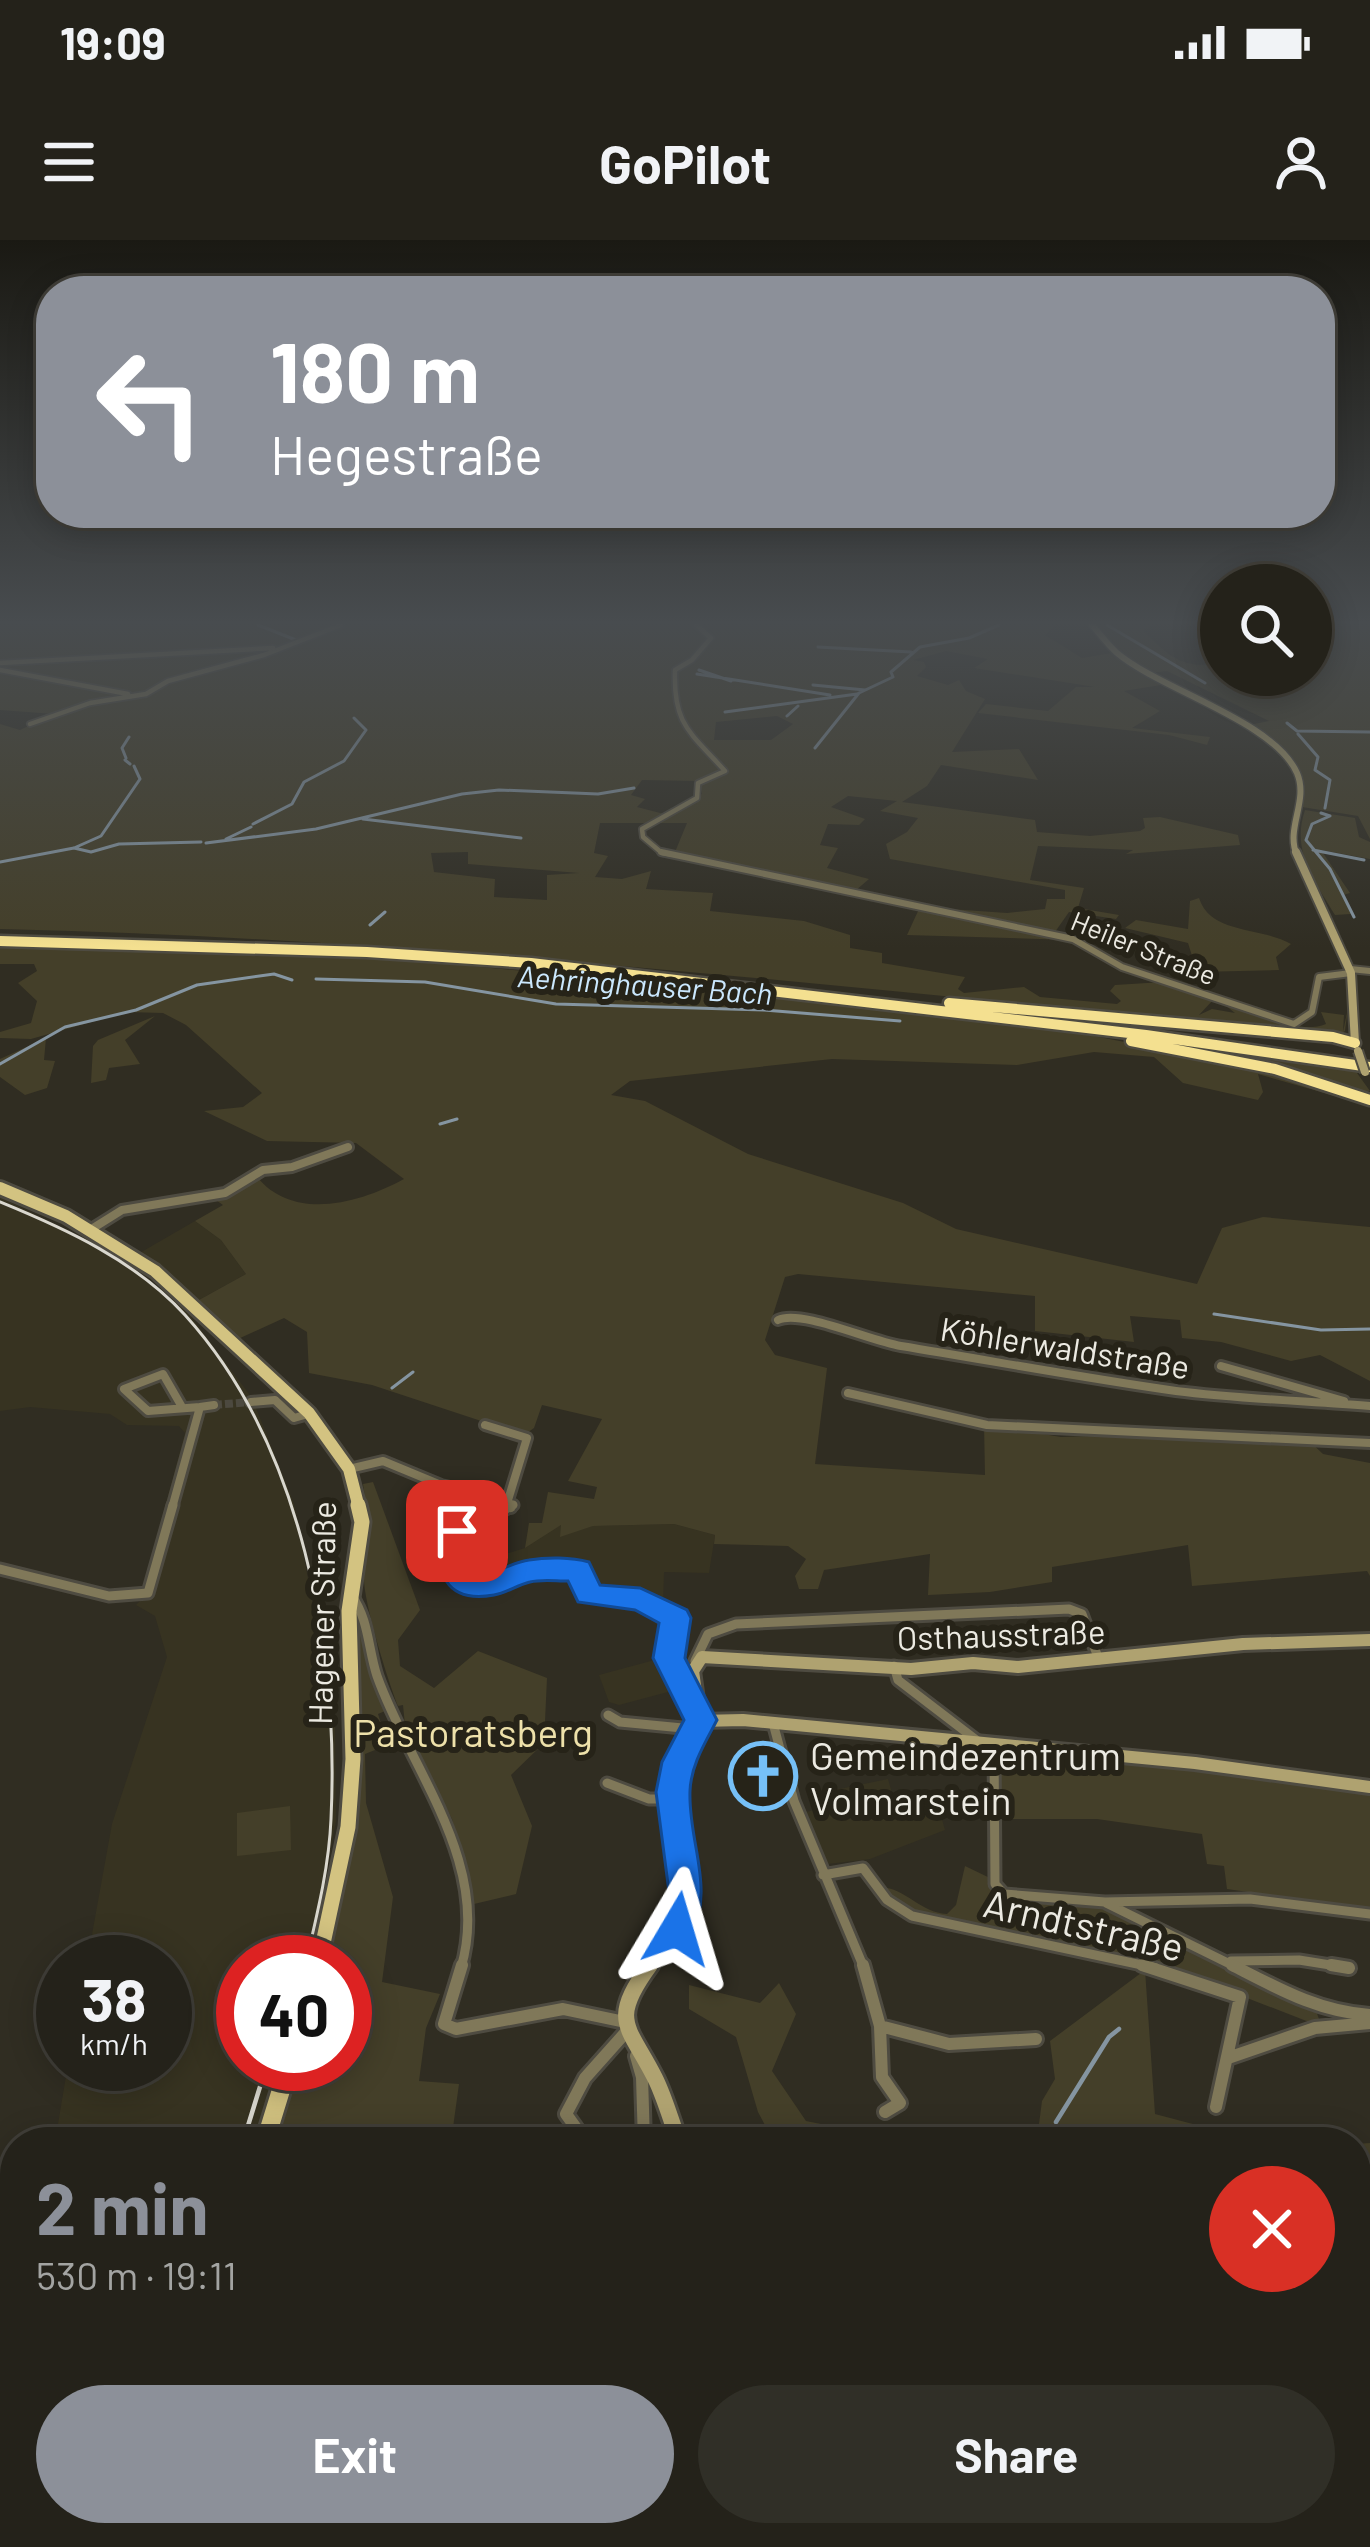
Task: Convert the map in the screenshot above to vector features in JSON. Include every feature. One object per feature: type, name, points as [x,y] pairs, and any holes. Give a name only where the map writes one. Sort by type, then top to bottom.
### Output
[{"type":"highway","points":[[0,938],[256,940],[528,960],[1370,1043]]},
{"type":"highway","points":[[0,938],[528,960],[1013,1018],[1369,1070]]},
{"type":"highway","points":[[949,1004],[1369,1070]]},
{"type":"highway","points":[[1013,1018],[1275,1069],[1370,1097]]},
{"type":"main road","points":[[1256,733],[1290,761],[1301,783],[1292,844],[1351,971],[1356,1041],[1369,1070]]},
{"type":"main road","name":"Hagener Straße","points":[[0,1188],[90,1230],[155,1271],[309,1413],[350,1469],[362,1522],[351,1595],[353,1759],[348,1827],[325,1935]]},
{"type":"main road","name":"Osthausstraße","points":[[695,1662],[702,1657],[894,1666],[1100,1661],[1243,1644],[1370,1640]]},
{"type":"main road","points":[[674,2127],[649,2066],[634,2049],[626,2027],[637,1984],[673,1939],[686,1904],[673,1799],[679,1762],[697,1719],[695,1662]]},
{"type":"main road","points":[[697,1719],[1195,1763],[1370,1787]]},
{"type":"main road","points":[[270,2127],[281,2091]]},
{"type":"street","name":"Heiler Straße","points":[[688,733],[725,771],[700,781],[700,796],[646,825],[644,837],[662,853],[1073,939],[1122,968],[1294,1024],[1312,1013],[1318,977],[1351,971]]},
{"type":"street","points":[[1351,971],[1370,971]]},
{"type":"street","points":[[90,1230],[122,1210],[225,1193],[263,1170],[292,1167],[348,1147]]},
{"type":"street","name":"Köhlerwaldstraße","points":[[778,1320],[789,1315],[809,1317],[834,1330],[890,1344],[1179,1390],[1370,1406]]},
{"type":"street","name":"Köhlerwaldstraße","points":[[1221,1366],[1351,1404]]},
{"type":"street","points":[[182,1407],[163,1374],[124,1389],[148,1411],[214,1405]]},
{"type":"street","points":[[848,1393],[987,1425],[1370,1443]]},
{"type":"street","points":[[250,1402],[277,1401],[294,1418],[309,1413]]},
{"type":"street","points":[[0,1569],[109,1596],[148,1593],[200,1407]]},
{"type":"street","points":[[484,1425],[527,1438],[508,1501]]},
{"type":"street","points":[[350,1469],[383,1461],[441,1486],[513,1505],[457,1531],[450,1551],[455,1574],[489,1585],[529,1570],[578,1570],[589,1594],[640,1600],[666,1610],[678,1622],[669,1649],[672,1667],[697,1719],[620,1722],[608,1715]]},
{"type":"street","points":[[351,1595],[360,1606],[377,1674],[448,1819],[461,1863],[467,1938],[444,2024],[456,2029],[562,2009],[626,2027],[585,2078],[566,2114],[575,2127]]},
{"type":"street","points":[[695,1662],[699,1643],[713,1628],[736,1624],[1069,1610],[1082,1614],[1100,1661]]},
{"type":"street","points":[[894,1666],[898,1680],[987,1743],[997,1891],[1105,1903],[1250,1899],[1370,1914]]},
{"type":"street","points":[[773,1723],[779,1757],[823,1876],[856,1937],[880,2026],[882,2077],[901,2103],[885,2111]]},
{"type":"street","points":[[607,1784],[649,1798],[673,1799]]},
{"type":"street","name":"Arndtstraße","points":[[823,1876],[863,1868],[886,1900],[912,1916],[1174,1972],[1240,1997],[1216,2107]]},
{"type":"street","points":[[1105,1903],[1302,2000],[1370,2019]]},
{"type":"street","points":[[1230,1961],[1299,1960],[1349,1968]]},
{"type":"street","points":[[1228,2058],[1315,2028],[1370,2019]]},
{"type":"street","points":[[880,2026],[949,2044],[1036,2039]]},
{"type":"street","points":[[634,2049],[642,2077],[644,2127]]},
{"type":"shaded area","points":[[0,1197],[112,1253],[186,1310],[252,1398],[294,1504],[335,1723],[336,1821],[315,1935],[216,1935],[216,2091],[271,2091],[260,2127],[58,2127],[64,2091],[192,2091],[192,1935],[92,1935],[112,1824],[167,1657],[155,1616],[136,1605],[148,1593],[144,1584],[185,1433],[179,1426],[127,1425],[110,1414],[30,1407],[0,1411]]},
{"type":"shaded area","points":[[195,1221],[221,1240],[246,1274],[199,1300],[138,1254]]},
{"type":"shaded area","points":[[562,1524],[561,1536],[592,1526],[674,1524],[715,1535],[709,1573],[664,1572],[663,1606],[589,1593],[587,1574],[573,1567],[536,1568],[483,1583],[492,1558],[525,1548]]},
{"type":"shaded area","points":[[662,1658],[679,1689],[619,1705],[609,1702],[599,1675]]},
{"type":"shaded area","points":[[888,1779],[892,1793],[916,1791],[919,1799],[936,1798],[945,1830],[870,1859],[828,1864],[806,1812],[839,1804],[835,1790]]},
{"type":"green space","points":[[0,733],[715,733],[714,740],[771,740],[781,733],[964,733],[952,752],[1019,749],[1038,780],[941,765],[927,786],[902,802],[1035,820],[1037,832],[1090,836],[1140,831],[1145,828],[1143,818],[1160,817],[1238,835],[1240,845],[1126,854],[1133,850],[1038,846],[1030,880],[1084,888],[1078,908],[1119,915],[1116,919],[1069,912],[1055,932],[935,908],[1007,913],[1045,909],[1047,899],[1065,899],[1065,890],[890,859],[886,844],[907,832],[918,818],[880,811],[897,801],[848,796],[831,807],[865,819],[859,825],[828,824],[820,845],[838,848],[827,868],[869,879],[855,891],[659,850],[675,852],[687,823],[600,823],[594,853],[608,856],[595,877],[622,879],[651,871],[646,889],[713,893],[710,911],[804,921],[850,935],[850,948],[882,953],[882,963],[965,977],[958,989],[964,993],[1024,987],[1040,997],[1117,1004],[1121,1001],[1110,991],[1115,985],[1163,982],[1214,999],[1199,1015],[1212,1009],[1235,1013],[1221,1002],[1288,1025],[1314,1027],[1326,1024],[1321,1012],[1344,1015],[1343,1032],[1348,1008],[1345,1031],[1341,1034],[671,970],[168,935],[0,929]],"holes":[[[642,780],[699,781],[702,794],[664,814],[637,807],[645,799],[631,795]],[[468,852],[468,864],[579,873],[547,875],[547,900],[494,897],[495,879],[434,872],[431,853]]]},
{"type":"green space","points":[[1149,733],[1210,737],[1207,745],[1169,735]]},
{"type":"green space","points":[[1258,733],[1370,733],[1370,839],[1358,816],[1302,807],[1301,781],[1289,760]]},
{"type":"green space","points":[[1305,810],[1355,818],[1359,837],[1370,842],[1370,859],[1321,850],[1350,893],[1343,895],[1351,914],[1335,915],[1307,865],[1301,839]]},
{"type":"green space","points":[[1199,898],[1205,910],[1225,924],[1291,944],[1276,957],[1279,970],[1197,972],[1188,943],[1125,928],[1136,920],[1188,929],[1190,901]]},
{"type":"green space","points":[[919,909],[1073,940],[907,935]]},
{"type":"green space","points":[[0,946],[341,954],[707,988],[1094,1036],[1273,1071],[1370,1101],[1370,1106],[1258,1074],[1263,1092],[1258,1100],[1183,1083],[1154,1057],[1094,1052],[1017,1065],[832,1059],[630,1081],[611,1095],[645,1101],[748,1154],[903,1203],[956,1229],[1197,1284],[1222,1228],[1263,1217],[1370,1227],[1370,1381],[1320,1355],[1291,1361],[1221,1342],[1182,1338],[1180,1320],[1130,1316],[1134,1342],[1035,1331],[1035,1296],[798,1274],[785,1277],[765,1340],[775,1355],[827,1368],[815,1464],[985,1475],[984,1424],[1061,1437],[1209,1432],[1307,1439],[1323,1454],[1370,1463],[1370,1576],[1367,1571],[1192,1586],[1188,1545],[1052,1567],[1052,1582],[928,1595],[930,1554],[824,1570],[818,1589],[799,1589],[795,1576],[806,1559],[788,1546],[714,1544],[715,1535],[674,1524],[593,1526],[560,1537],[561,1525],[525,1548],[529,1523],[542,1523],[548,1492],[594,1499],[597,1487],[568,1481],[602,1419],[542,1405],[534,1428],[524,1435],[372,1385],[309,1373],[307,1332],[284,1318],[238,1339],[241,1344],[199,1300],[246,1274],[221,1240],[195,1221],[223,1205],[216,1200],[257,1177],[289,1200],[308,1204],[348,1201],[404,1179],[356,1143],[267,1141],[204,1111],[243,1107],[262,1093],[186,1025],[163,1013],[127,1012],[31,1039],[0,1038],[0,1032],[31,1023],[37,1001],[18,983],[37,971],[34,964],[0,964]]},
{"type":"green space","points":[[155,1016],[125,1040],[140,1064],[109,1068],[106,1080],[91,1083],[93,1046],[98,1040]]},
{"type":"green space","points":[[1102,1033],[1370,1071],[1357,1073],[1370,1091],[1357,1093],[1261,1064]]},
{"type":"green space","points":[[46,1038],[44,1060],[55,1061],[47,1088],[25,1095],[0,1077],[0,1059]]},
{"type":"green space","name":"Pastoratsberg","points":[[373,1482],[420,1610],[398,1640],[400,1666],[434,1688],[478,1651],[547,1678],[544,1743],[511,1775],[532,1826],[516,1894],[474,1904],[452,1819],[405,1725],[403,1705],[398,1706],[393,1693],[365,1590],[363,1484]]},
{"type":"green space","points":[[358,1616],[385,1711],[378,1714],[383,1730],[373,1737],[375,1750],[365,1754],[366,1803],[393,1897],[382,1982],[440,1994],[426,2028],[419,2081],[459,2084],[453,2127],[275,2127],[286,2091],[372,2091],[372,1935],[328,1935],[357,1762]]},
{"type":"green space","points":[[1000,1751],[1173,1765],[1370,1793],[1370,1910],[1227,1889],[1224,1866],[1207,1864],[1202,1834],[1097,1819],[1000,1819]]},
{"type":"green space","points":[[290,1806],[291,1850],[237,1856],[237,1813]]},
{"type":"green space","points":[[965,1866],[992,1879],[995,1894],[1098,1905],[1127,1915],[1315,2008],[1319,2019],[1309,2022],[1170,1968],[917,1914],[900,1907],[881,1887],[947,1914],[956,1905]]},
{"type":"green space","points":[[1145,1970],[1155,2114],[1204,2127],[1042,2127],[1042,2101],[1055,2079],[1050,2041]]},
{"type":"green space","points":[[779,1983],[796,2014],[772,2071],[806,2121],[832,2127],[766,2127],[736,2037],[689,2009],[689,1985],[760,2003]]},
{"type":"waterway","points":[[253,824],[292,804],[304,782],[344,761],[364,733]]},
{"type":"waterway","points":[[815,748],[827,733]]},
{"type":"waterway","points":[[1298,734],[1318,757],[1315,770],[1330,780],[1325,808]]},
{"type":"waterway","points":[[126,758],[122,748],[129,737]]},
{"type":"waterway","points":[[125,760],[130,764]]},
{"type":"waterway","points":[[74,848],[101,836],[140,779],[134,766]]},
{"type":"waterway","points":[[206,843],[316,829],[462,794],[499,790],[598,794],[634,788]]},
{"type":"waterway","points":[[1315,850],[1306,840],[1312,824],[1330,816],[1321,813]]},
{"type":"waterway","points":[[363,819],[521,838]]},
{"type":"waterway","points":[[226,839],[251,827]]},
{"type":"waterway","points":[[74,848],[91,852],[119,844],[201,842]]},
{"type":"waterway","points":[[0,862],[74,848]]},
{"type":"waterway","points":[[1315,850],[1364,860]]},
{"type":"waterway","points":[[1315,850],[1330,869],[1354,917]]},
{"type":"waterway","points":[[370,925],[385,912]]},
{"type":"waterway","name":"Aehringhauser Bach","points":[[0,1064],[65,1027],[136,1010],[197,985],[274,974],[292,980]]},
{"type":"waterway","name":"Aehringhauser Bach","points":[[316,979],[425,982],[556,1004],[764,1010],[900,1021]]},
{"type":"waterway","points":[[440,1124],[457,1119]]},
{"type":"waterway","points":[[1214,1314],[1321,1330],[1370,1329]]},
{"type":"waterway","points":[[392,1388],[413,1372]]},
{"type":"waterway","points":[[1056,2122],[1109,2037],[1119,2029]]},
{"type":"tunnel","points":[[214,1405],[251,1402]]},
{"type":"railway","points":[[0,1202],[75,1235],[166,1296],[225,1367],[258,1424],[285,1487],[305,1552],[328,1687],[331,1819],[312,1935]]},
{"type":"railway","points":[[248,2127],[259,2091]]},
{"type":"place","name":"Gemeindezentrum Volmarstein","points":[[763,1776]]},
{"type":"route","points":[[457,1531],[451,1562],[455,1574],[468,1582],[489,1585],[529,1570],[568,1568],[582,1572],[589,1594],[640,1600],[676,1618],[669,1658],[700,1720],[674,1776],[672,1808],[680,1827],[687,1892],[677,1929]]}]
